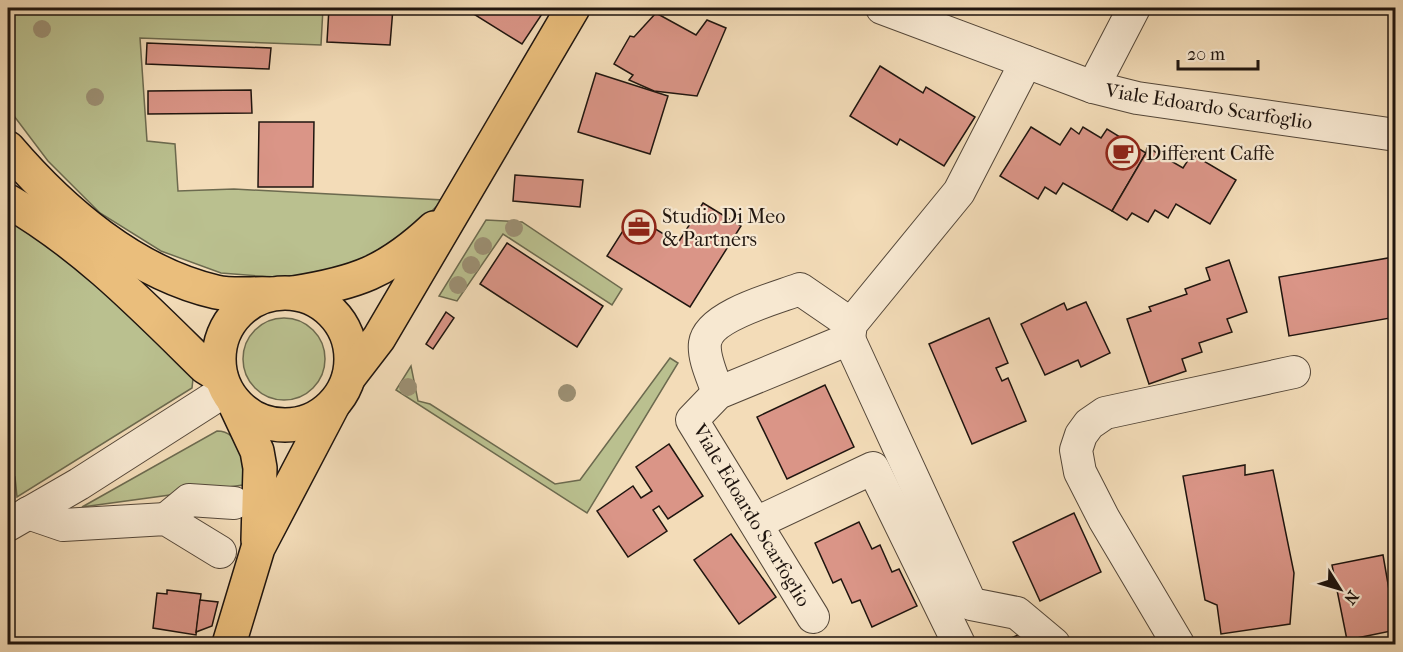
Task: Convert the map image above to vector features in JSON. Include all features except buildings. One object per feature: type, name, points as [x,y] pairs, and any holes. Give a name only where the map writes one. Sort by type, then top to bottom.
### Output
[{"type":"main road","points":[[229,645],[258,548],[333,405],[349,377],[379,338],[573,8]]},
{"type":"main road","points":[[8,148],[28,172],[92,228],[136,260],[170,276],[218,292],[282,294],[315,300],[333,313],[346,332],[352,354],[349,377]]},
{"type":"main road","points":[[8,201],[49,225],[88,256],[204,367],[250,416],[271,424],[293,425],[315,419],[333,405]]},
{"type":"main road","points":[[258,548],[258,460],[227,390],[219,356],[224,335],[229,326],[235,316],[251,302],[282,294],[329,287],[369,275],[399,259],[457,207]]},
{"type":"street","name":"Viale Edoardo Scarfoglio","points":[[882,8],[1093,87],[1137,98],[1395,135]]},
{"type":"street","points":[[1093,87],[1134,8]]},
{"type":"street","name":"Viale Edoardo Scarfoglio","points":[[813,616],[692,420],[718,393],[850,332],[959,192],[1026,62]]},
{"type":"street","points":[[718,393],[705,344],[707,333],[731,315],[800,289],[850,332],[971,603],[1017,613],[1054,645]]},
{"type":"street","points":[[1178,645],[1104,519],[1080,472],[1076,450],[1081,435],[1089,424],[1105,413],[1294,372]]},
{"type":"street","points":[[18,519],[227,390]]},
{"type":"street","points":[[756,523],[873,468],[959,645]]},
{"type":"street","points":[[18,519],[63,525],[166,519],[189,501],[234,503]]},
{"type":"street","points":[[166,519],[220,552]]},
{"type":"green space","points":[[8,8],[323,8],[321,45],[140,38],[147,141],[175,144],[178,191],[234,189],[443,200],[408,234],[356,263],[315,276],[283,278],[221,273],[161,251],[100,213],[48,161],[8,108]]},
{"type":"green space","points":[[8,212],[34,226],[194,369],[192,388],[17,497],[15,477],[8,477]]},
{"type":"green space","points":[[486,220],[522,222],[622,289],[612,305],[503,234],[457,301],[439,296]]},
{"type":"green space","points":[[284,318],[300,321],[313,330],[322,343],[325,359],[322,375],[313,388],[300,397],[284,400],[268,397],[255,388],[246,375],[243,359],[246,343],[255,330],[268,321]]},
{"type":"green space","points":[[670,358],[678,363],[587,513],[396,390],[411,366],[418,401],[430,404],[555,484],[580,480]]},
{"type":"green space","points":[[217,431],[226,433],[237,443],[242,460],[243,485],[82,507]]},
{"type":"place","name":"Different Caffè","points":[[1123,153]]},
{"type":"place","name":"Studio Di Meo & Partners","points":[[639,227]]}]
